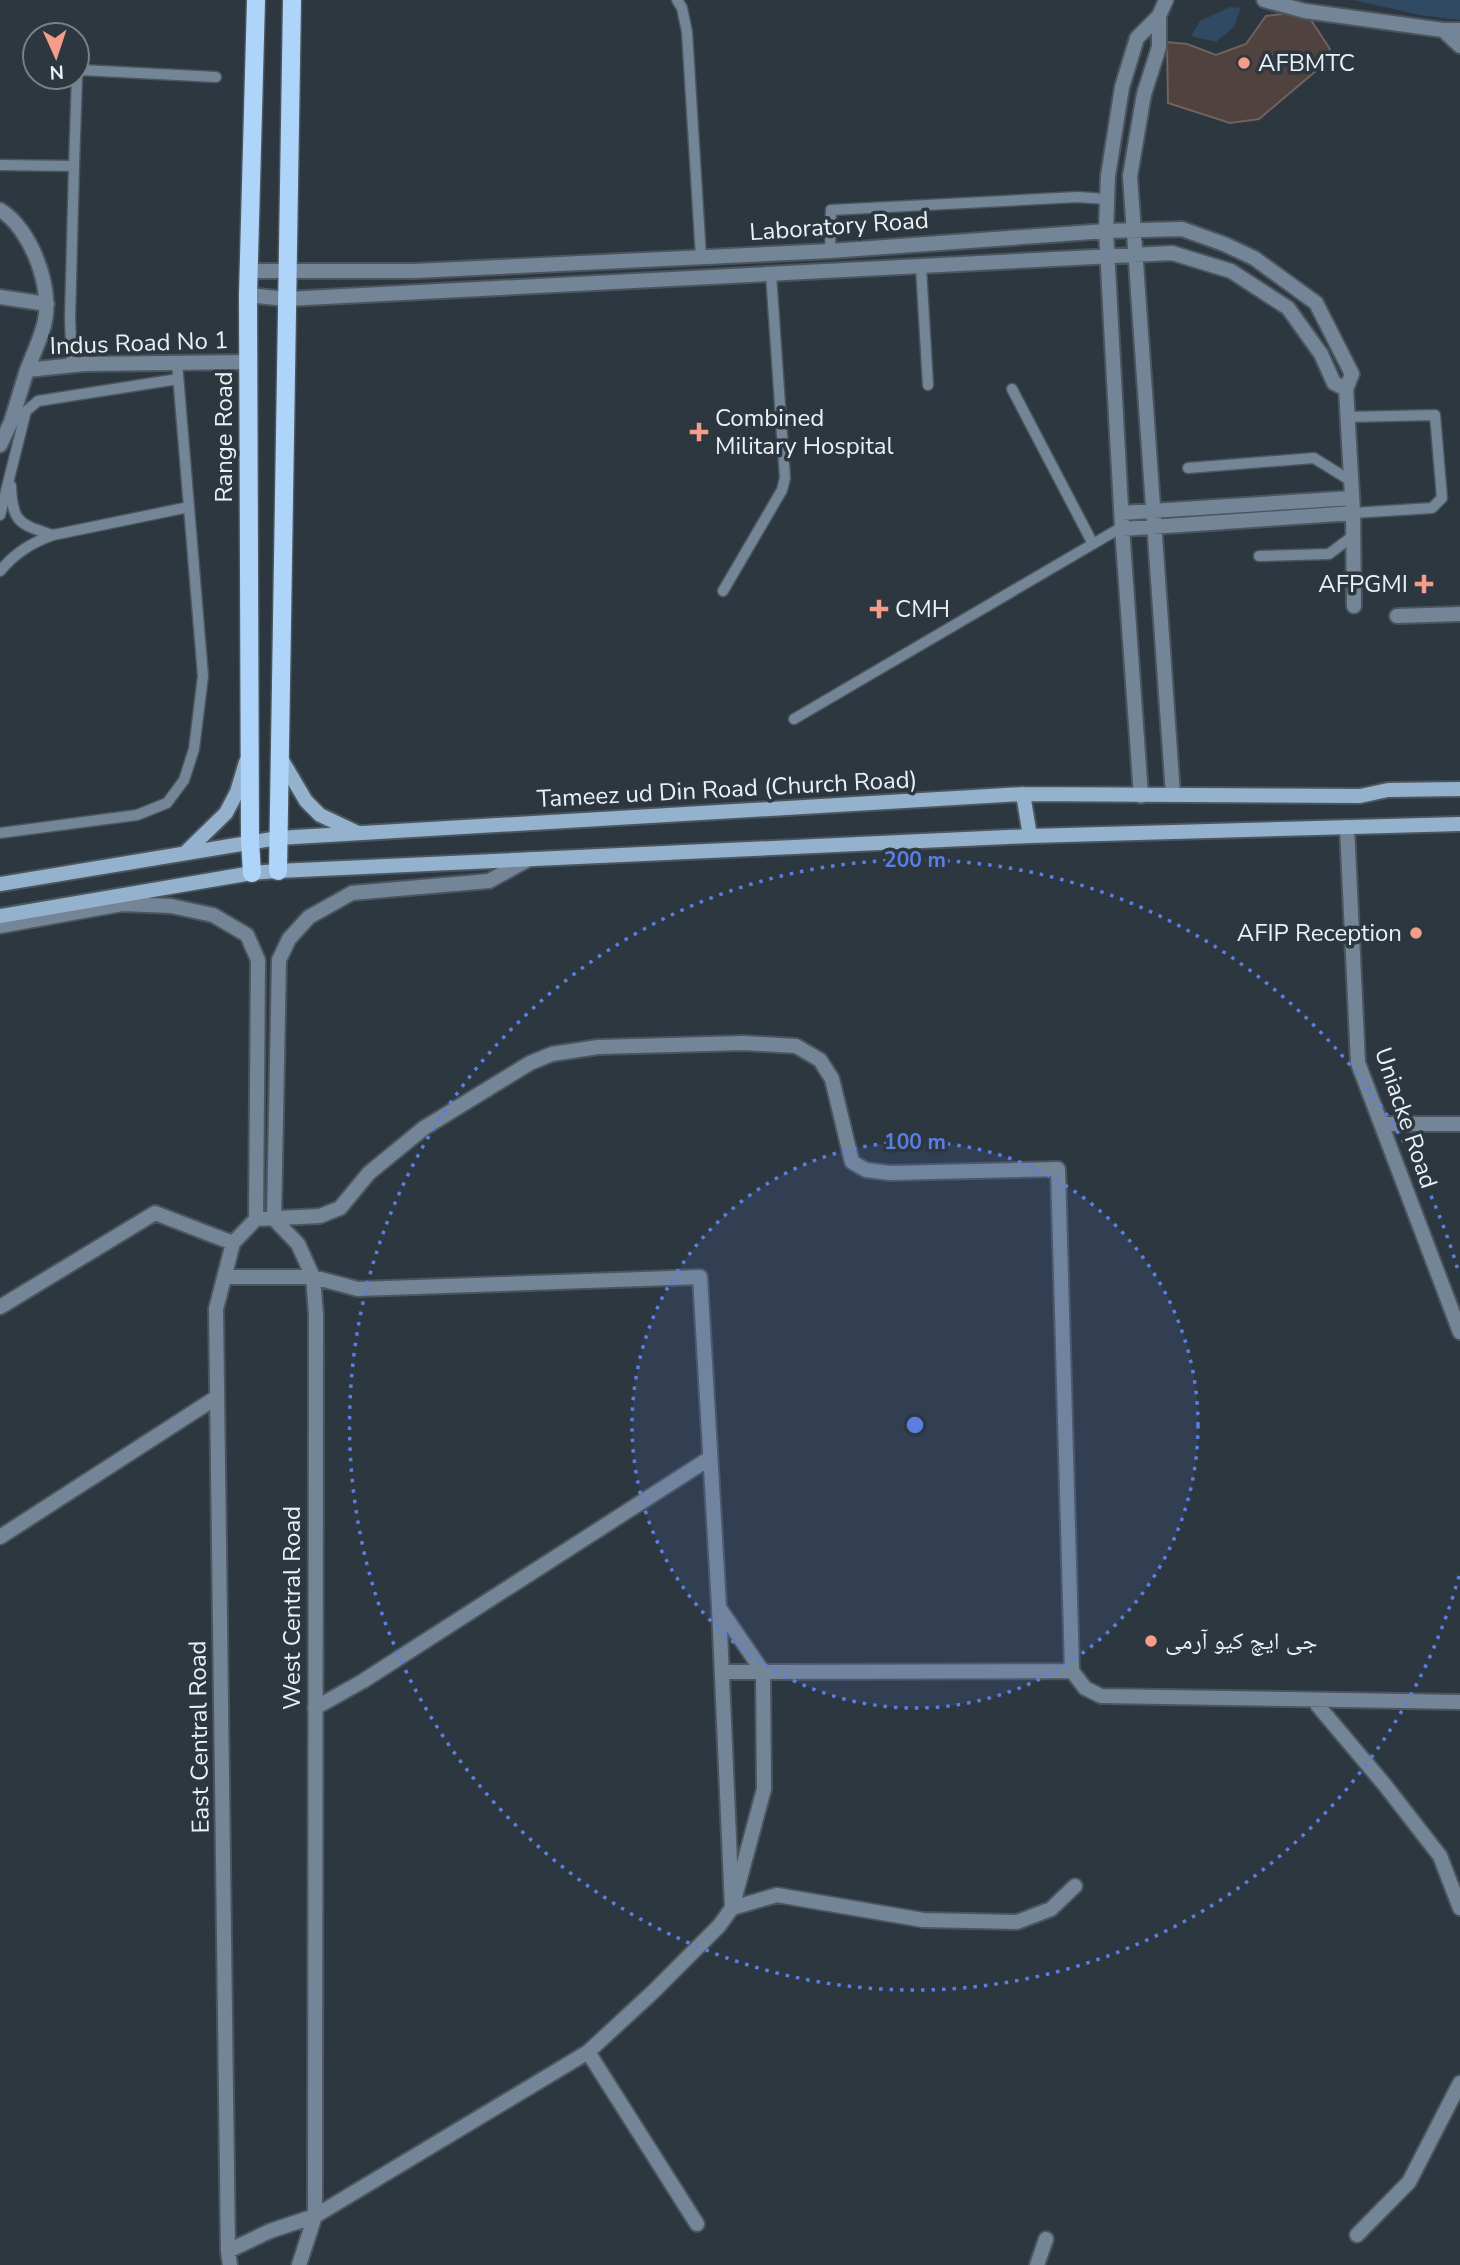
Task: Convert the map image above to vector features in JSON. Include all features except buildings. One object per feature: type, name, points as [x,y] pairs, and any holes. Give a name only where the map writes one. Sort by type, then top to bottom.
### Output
[{"type":"main road","name":"Range Road","points":[[252,873],[248,295],[256,0]]},
{"type":"main road","points":[[278,871],[292,0]]},
{"type":"main road","points":[[186,852],[226,813],[237,792],[250,748]]},
{"type":"main road","points":[[279,756],[306,801],[320,815],[359,833]]},
{"type":"main road","name":"Tameez ud Din Road (Church Road)","points":[[0,884],[278,838],[1023,794],[1360,796],[1388,790],[1460,789]]},
{"type":"main road","points":[[1023,794],[1030,836]]},
{"type":"main road","points":[[0,916],[252,873],[278,871],[1030,836],[1460,824]]},
{"type":"street","points":[[1264,0],[1306,11],[1460,30]]},
{"type":"street","points":[[1141,796],[1122,523],[1106,199],[1122,87],[1137,38],[1162,5]]},
{"type":"street","points":[[1162,5],[1159,47],[1144,94],[1130,176],[1173,795]]},
{"type":"street","points":[[1443,30],[1460,46]]},
{"type":"street","points":[[0,210],[11,216],[31,246],[42,272],[47,304],[45,324],[27,370]]},
{"type":"street","name":"Laboratory Road","points":[[249,271],[414,271],[830,251],[1106,231],[1182,229],[1254,258],[1316,303],[1352,374],[1346,389],[1353,513],[1354,606]]},
{"type":"street","name":"Laboratory Road","points":[[248,295],[286,299],[1172,253],[1231,271],[1288,308],[1321,354],[1334,383],[1346,389]]},
{"type":"street","points":[[0,297],[47,304]]},
{"type":"street","name":"Indus Road No 1","points":[[0,445],[11,422],[27,370],[72,366],[248,362]]},
{"type":"street","points":[[1122,523],[1153,511],[1352,498]]},
{"type":"street","points":[[1122,523],[1154,527],[1353,513]]},
{"type":"street","points":[[1397,616],[1460,614]]},
{"type":"street","name":"Uniacke Road","points":[[1347,827],[1358,1063],[1460,1332]]},
{"type":"street","points":[[274,1219],[279,960],[289,939],[309,917],[352,893],[489,881],[529,859]]},
{"type":"street","points":[[0,926],[122,904],[170,906],[213,915],[247,935],[258,960],[256,1219],[320,1216],[340,1208],[369,1173],[424,1128],[530,1063],[552,1054],[598,1047],[744,1043],[796,1046],[820,1060],[832,1079],[852,1163],[866,1170],[890,1173],[1058,1169],[1072,1671],[1086,1688],[1101,1696],[1460,1702]]},
{"type":"street","points":[[1381,1124],[1460,1124]]},
{"type":"street","points":[[0,1307],[155,1213],[233,1243]]},
{"type":"street","name":"East Central Road","points":[[229,2258],[216,1309],[233,1243],[256,1219]]},
{"type":"street","name":"West Central Road","points":[[274,1219],[298,1244],[313,1277],[316,1315],[314,1938]]},
{"type":"street","points":[[224,1277],[313,1277],[358,1289],[700,1277],[719,1607],[732,1908]]},
{"type":"street","name":"West Central Road","points":[[299,2265],[314,2216],[313,1277]]},
{"type":"street","points":[[0,1537],[217,1397]]},
{"type":"street","points":[[315,1708],[363,1681],[710,1458]]},
{"type":"street","points":[[229,2258],[270,2231],[314,2216],[588,2052],[719,1926],[732,1908],[764,1790],[763,1671],[719,1607]]},
{"type":"street","points":[[722,1672],[1072,1671]]},
{"type":"street","points":[[1314,1701],[1440,1856],[1460,1908]]},
{"type":"street","points":[[732,1908],[777,1895],[923,1920],[1017,1922],[1051,1909],[1075,1886]]},
{"type":"street","points":[[588,2052],[697,2224]]},
{"type":"street","points":[[1357,2235],[1409,2182],[1460,2083]]},
{"type":"street","points":[[1037,2265],[1046,2239]]},
{"type":"lane","points":[[677,0],[682,8],[687,32],[701,257]]},
{"type":"lane","points":[[91,71],[216,77]]},
{"type":"lane","points":[[72,366],[76,91]]},
{"type":"lane","points":[[0,165],[74,166]]},
{"type":"lane","points":[[830,251],[831,210],[1078,198],[1106,199]]},
{"type":"lane","points":[[921,267],[928,385]]},
{"type":"lane","points":[[723,591],[782,490],[785,478],[771,274]]},
{"type":"lane","points":[[0,833],[137,816],[167,803],[184,780],[194,748],[203,677],[177,363]]},
{"type":"lane","points":[[0,515],[26,411],[38,401],[178,379]]},
{"type":"lane","points":[[1012,389],[1093,544]]},
{"type":"lane","points":[[1347,417],[1435,415],[1441,498],[1432,509],[1353,513]]},
{"type":"lane","points":[[1188,468],[1314,458],[1350,481]]},
{"type":"lane","points":[[10,477],[12,506],[16,516],[24,526],[52,535]]},
{"type":"lane","points":[[0,571],[9,560],[31,543],[52,535],[189,508]]},
{"type":"lane","points":[[794,719],[1093,544],[1122,523]]},
{"type":"lane","points":[[1259,556],[1329,554],[1353,536]]},
{"type":"shaded area","points":[[1353,0],[1460,0],[1460,20],[1420,15]]},
{"type":"shaded area","points":[[1230,7],[1241,8],[1234,27],[1216,42],[1191,36],[1200,21]]},
{"type":"place","name":"AFBMTC","points":[[1244,63]]},
{"type":"place","name":"Combined Military Hospital","points":[[699,432]]},
{"type":"place","name":"AFPGMI","points":[[1424,584]]},
{"type":"place","name":"CMH","points":[[879,609]]},
{"type":"place","name":"AFIP Reception","points":[[1416,933]]},
{"type":"place","name":"جی ایچ کیو آرمی","points":[[1151,1641]]}]
